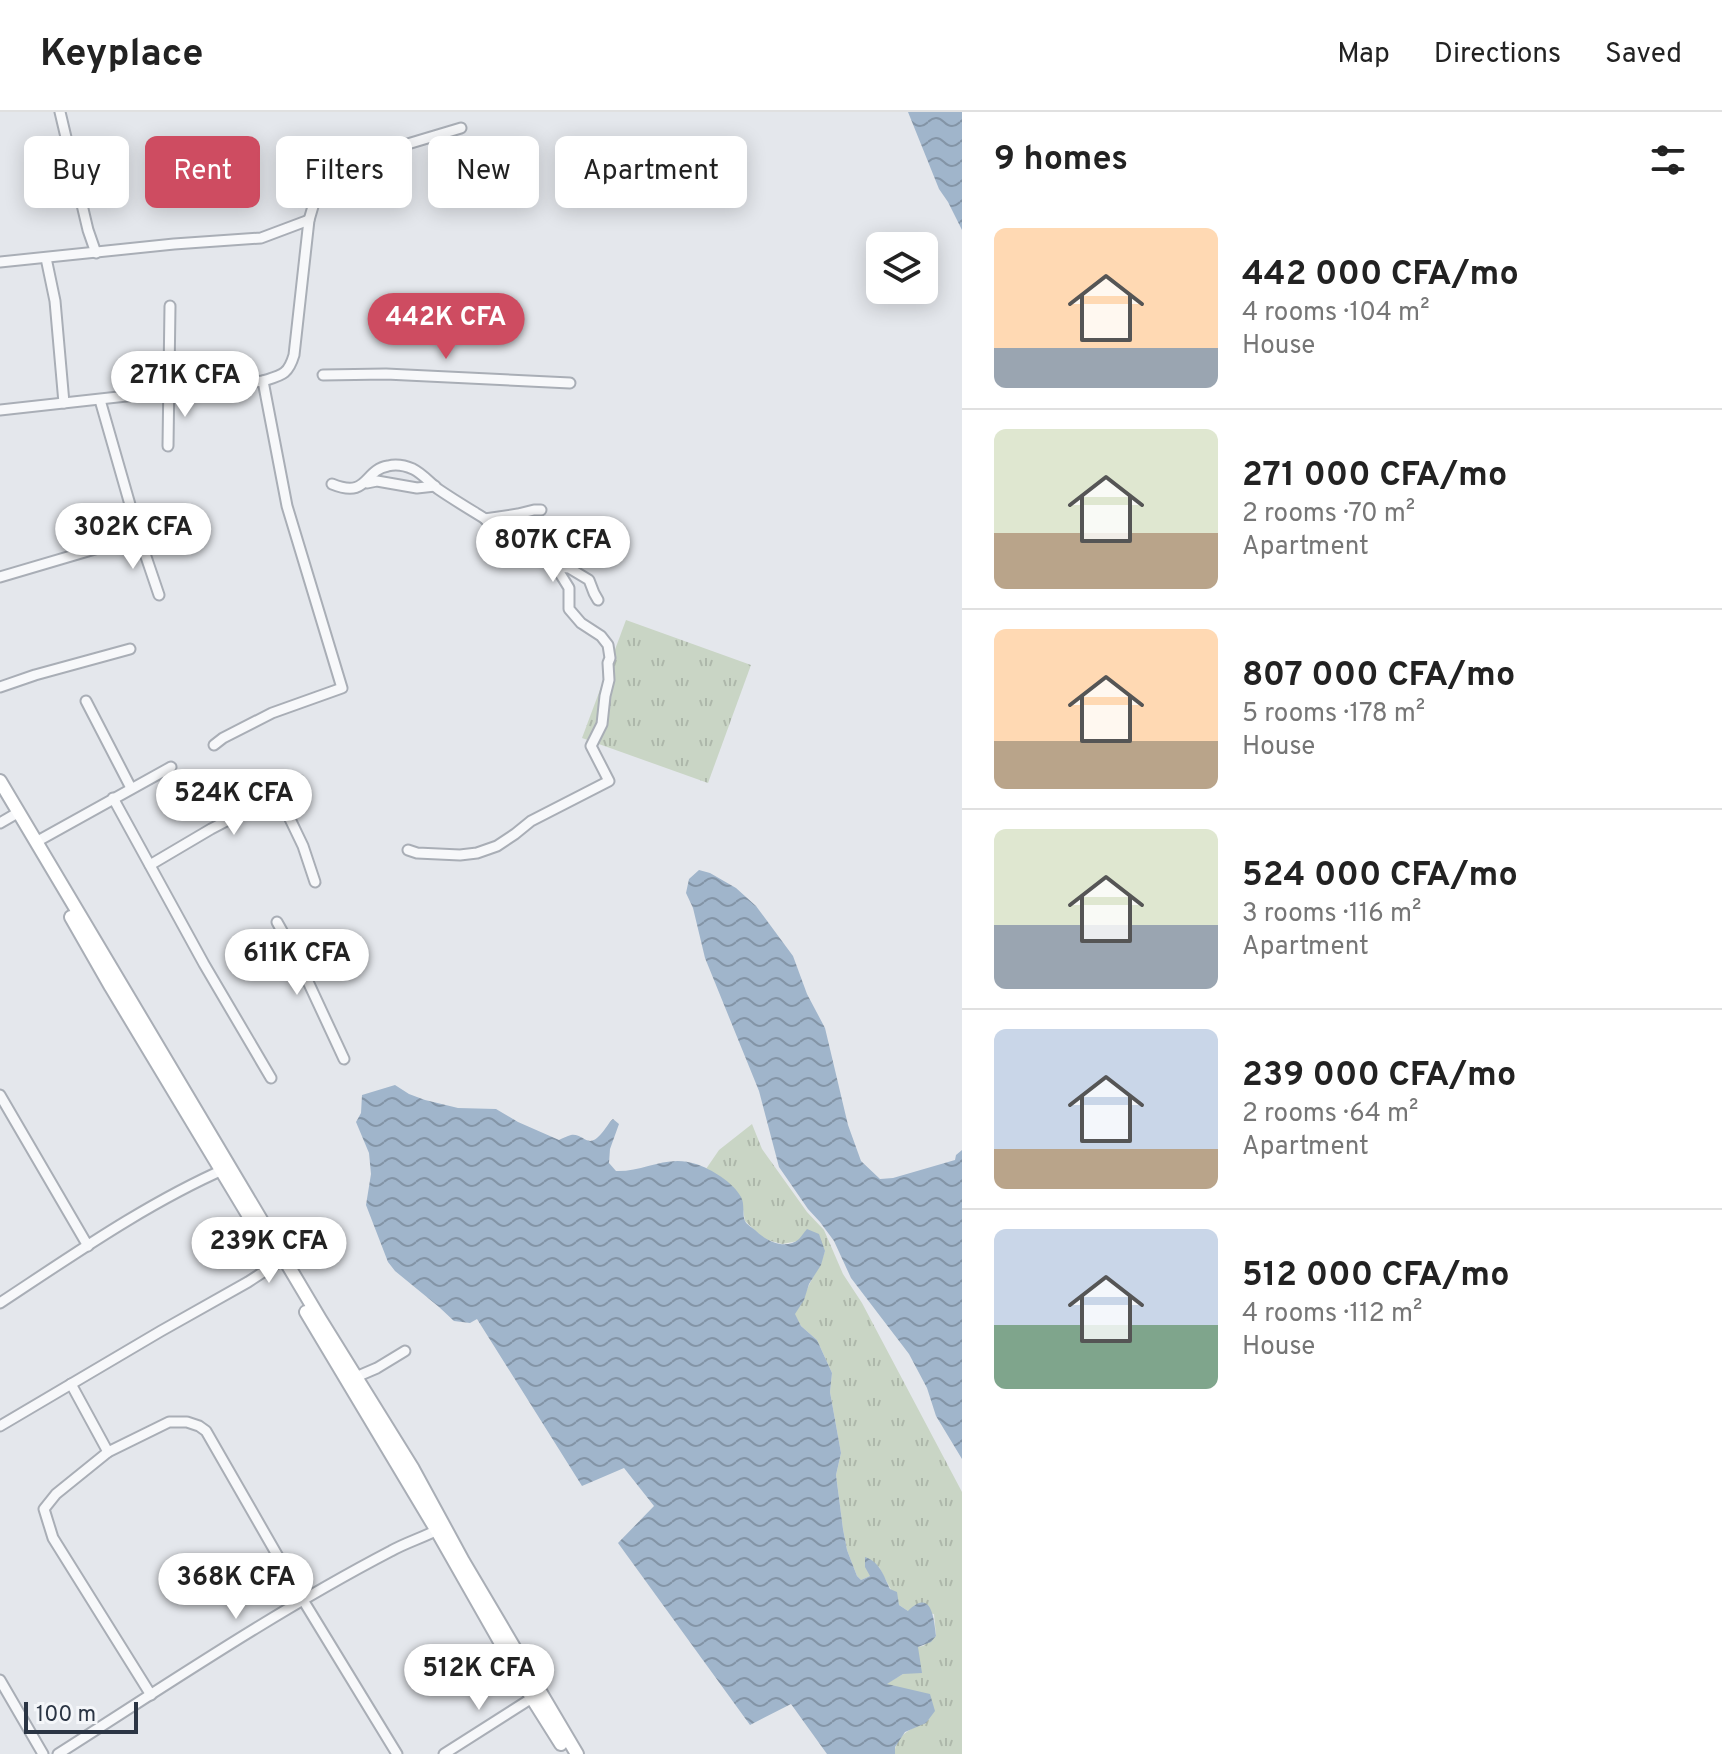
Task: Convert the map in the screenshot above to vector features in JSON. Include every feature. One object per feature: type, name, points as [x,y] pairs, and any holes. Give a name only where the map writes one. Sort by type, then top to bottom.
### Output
[{"type":"main road","points":[[0,781],[10,817],[36,842],[226,1169],[277,1263],[463,1561],[577,1754]]},
{"type":"main road","points":[[0,797],[413,1469],[532,1698],[568,1754]]},
{"type":"street","points":[[60,112],[96,253]]},
{"type":"street","points":[[0,410],[263,381],[282,375],[289,368],[294,355],[309,220],[326,173],[334,166],[461,128]]},
{"type":"street","points":[[0,262],[261,238],[309,220]]},
{"type":"street","points":[[46,258],[55,301],[64,403]]},
{"type":"street","points":[[168,446],[170,306]]},
{"type":"street","points":[[323,375],[386,374],[570,383]]},
{"type":"street","points":[[214,745],[272,713],[342,688],[287,506],[263,381]]},
{"type":"street","points":[[100,400],[159,595]]},
{"type":"street","points":[[332,484],[348,489],[360,487],[386,466],[411,468],[487,520],[511,550],[525,549],[556,567],[569,568],[589,580],[598,600]]},
{"type":"street","points":[[364,483],[377,481],[417,488],[435,486]]},
{"type":"street","points":[[487,520],[541,510]]},
{"type":"street","points":[[0,577],[139,536]]},
{"type":"street","points":[[408,850],[460,855],[497,846],[531,821],[609,781],[591,746],[602,724],[609,680],[608,645],[569,609],[569,588],[556,567]]},
{"type":"street","points":[[0,687],[130,649]]},
{"type":"street","points":[[86,701],[131,788]]},
{"type":"street","points":[[36,842],[171,767]]},
{"type":"street","points":[[150,865],[299,780]]},
{"type":"street","points":[[278,794],[303,846],[315,882]]},
{"type":"street","points":[[113,798],[271,1078]]},
{"type":"street","points":[[277,922],[344,1059]]},
{"type":"street","points":[[0,1095],[88,1246]]},
{"type":"street","points":[[0,1303],[184,1188],[226,1169]]},
{"type":"street","points":[[0,1426],[277,1263]]},
{"type":"street","points":[[356,1377],[405,1351]]},
{"type":"street","points":[[71,1384],[108,1452]]},
{"type":"street","points":[[151,1695],[53,1538],[44,1509],[56,1494],[108,1452],[169,1422],[187,1422],[206,1431],[303,1600],[397,1754]]},
{"type":"street","points":[[58,1754],[303,1600],[393,1549],[441,1528]]},
{"type":"street","points":[[0,1680],[43,1754]]},
{"type":"street","points":[[444,1754],[532,1698]]},
{"type":"green space","points":[[626,620],[751,665],[708,783],[582,738]]},
{"type":"green space","points":[[752,1124],[762,1149],[807,1212],[824,1230],[843,1274],[862,1303],[962,1492],[962,1754],[895,1754],[900,1738],[909,1730],[926,1723],[886,1684],[903,1674],[919,1657],[917,1647],[936,1636],[934,1614],[908,1611],[899,1605],[879,1567],[861,1580],[847,1550],[836,1475],[841,1453],[830,1392],[832,1373],[817,1340],[801,1326],[794,1314],[825,1251],[798,1241],[782,1244],[764,1239],[745,1221],[741,1198],[727,1182],[706,1169],[719,1150]]},
{"type":"water","points":[[908,112],[962,112],[962,230],[939,189]]},
{"type":"water","points":[[699,870],[736,888],[756,906],[793,956],[807,994],[825,1028],[848,1125],[861,1161],[880,1179],[893,1178],[955,1160],[962,1150],[962,1459],[936,1416],[927,1388],[909,1354],[851,1278],[834,1241],[779,1167],[759,1091],[705,958],[693,908],[686,893],[689,879]]},
{"type":"water","points":[[395,1085],[425,1100],[458,1108],[496,1109],[559,1140],[575,1135],[592,1141],[613,1119],[619,1124],[610,1149],[609,1163],[616,1171],[675,1161],[696,1164],[733,1186],[742,1200],[745,1221],[764,1237],[788,1244],[799,1239],[807,1229],[819,1234],[825,1251],[821,1265],[795,1314],[801,1326],[817,1340],[832,1373],[830,1392],[841,1453],[836,1475],[847,1550],[861,1580],[870,1576],[865,1567],[865,1557],[878,1566],[890,1589],[897,1592],[899,1605],[908,1611],[916,1605],[927,1604],[934,1622],[936,1636],[931,1642],[918,1647],[922,1673],[903,1674],[887,1684],[930,1694],[935,1711],[926,1723],[905,1732],[895,1747],[895,1754],[827,1754],[791,1704],[750,1725],[618,1543],[654,1506],[624,1468],[582,1486],[477,1319],[470,1323],[454,1321],[388,1262],[366,1205],[371,1174],[369,1153],[356,1122],[361,1113],[362,1095]]}]
